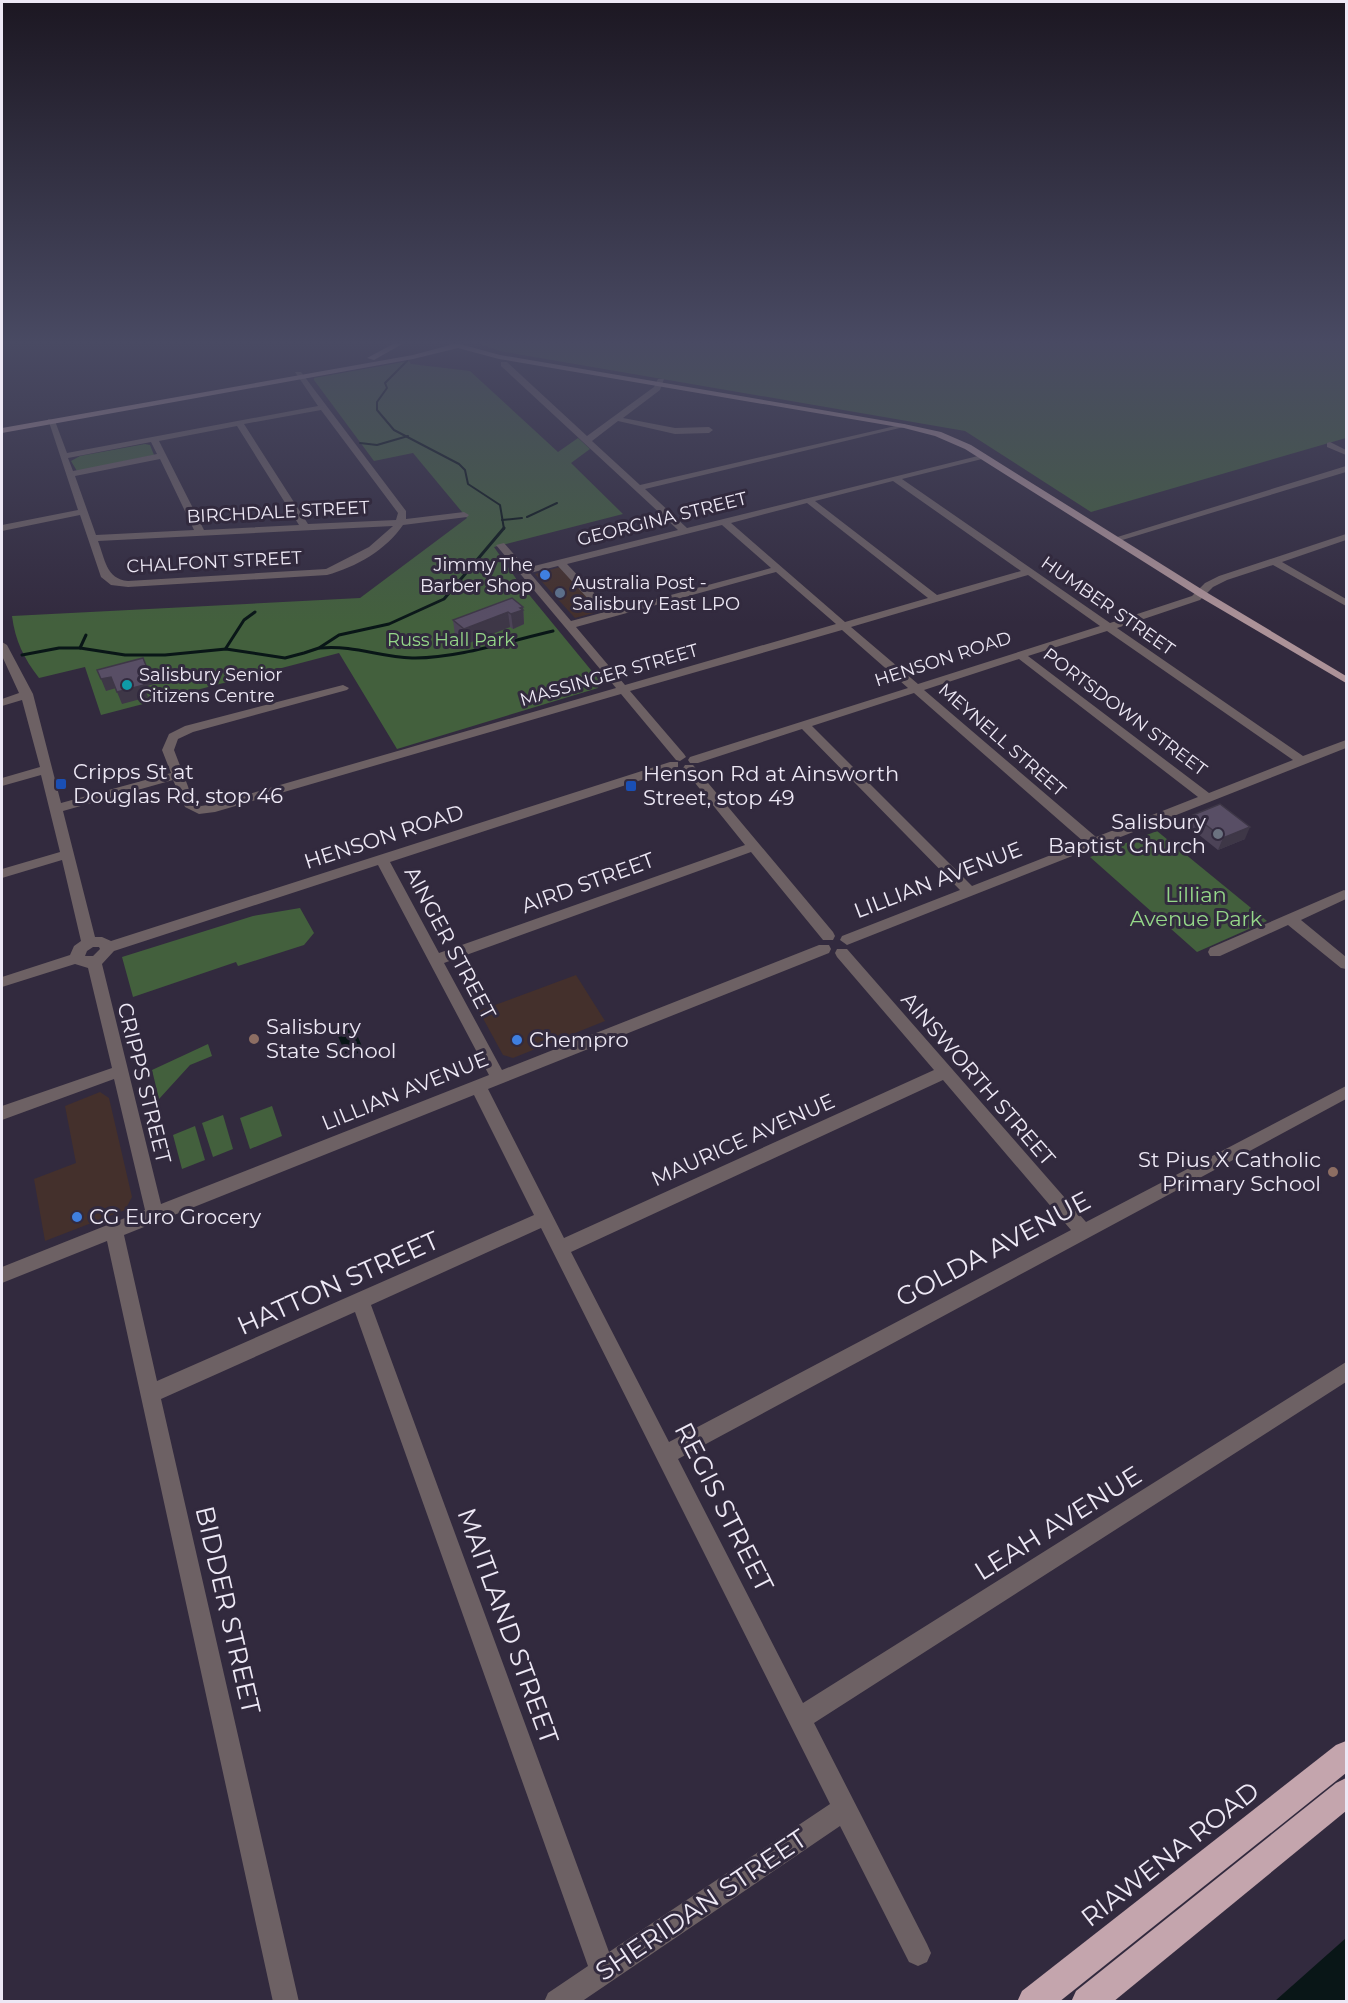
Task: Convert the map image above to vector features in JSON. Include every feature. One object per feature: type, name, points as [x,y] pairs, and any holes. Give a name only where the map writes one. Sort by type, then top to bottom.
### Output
[{"type":"highway","name":"RIAWENA ROAD","points":[[1033,2001],[1347,1755]]},
{"type":"highway","points":[[1087,2001],[1347,1793]]},
{"type":"main road","points":[[944,436],[983,456],[1119,538],[1347,680]]},
{"type":"main road","points":[[956,436],[981,448],[1119,538]]},
{"type":"street","name":"CHALFONT STREET","points":[[57,436],[108,579],[122,584],[327,572],[354,561],[394,533],[402,522]]},
{"type":"street","points":[[64,456],[167,436]]},
{"type":"street","points":[[248,436],[305,527]]},
{"type":"street","points":[[346,436],[401,509],[402,522]]},
{"type":"street","points":[[584,436],[685,531]]},
{"type":"street","points":[[588,440],[593,436]]},
{"type":"street","points":[[639,488],[846,436]]},
{"type":"street","points":[[154,439],[200,532]]},
{"type":"street","points":[[1330,445],[1347,453]]},
{"type":"street","points":[[70,474],[163,456]]},
{"type":"street","name":"GEORGINA STREET","points":[[524,572],[983,456]]},
{"type":"street","points":[[1119,538],[1347,469]]},
{"type":"street","name":"HUMBER STREET","points":[[894,478],[1302,761]]},
{"type":"street","points":[[808,500],[936,599]]},
{"type":"street","points":[[2,528],[83,512]]},
{"type":"street","name":"BIRCHDALE STREET","points":[[92,538],[402,522],[464,515]]},
{"type":"street","name":"MEYNELL STREET","points":[[723,521],[1094,843]]},
{"type":"street","name":"HENSON ROAD","points":[[692,764],[803,724],[1180,604],[1223,578],[1347,537]]},
{"type":"street","points":[[501,545],[623,690],[677,761],[679,769],[692,764],[826,942],[836,935],[844,947]]},
{"type":"street","points":[[1274,561],[1347,603]]},
{"type":"street","points":[[560,562],[608,614]]},
{"type":"street","points":[[569,625],[777,569]]},
{"type":"street","name":"MASSINGER STREET","points":[[177,775],[189,804],[199,810],[215,808],[1028,572]]},
{"type":"street","points":[[2,645],[27,694],[89,943]]},
{"type":"street","name":"PORTSDOWN STREET","points":[[1020,655],[1207,798]]},
{"type":"street","points":[[57,808],[177,775],[168,750],[173,737],[189,729],[343,687]]},
{"type":"street","points":[[2,703],[27,694]]},
{"type":"street","points":[[803,724],[970,892]]},
{"type":"street","name":"LILLIAN AVENUE","points":[[844,947],[970,892],[1347,744]]},
{"type":"street","name":"HENSON ROAD","points":[[107,948],[677,761]]},
{"type":"street","points":[[2,782],[47,769]]},
{"type":"street","name":"AIRD STREET","points":[[436,960],[755,846]]},
{"type":"street","points":[[2,874],[68,854]]},
{"type":"street","name":"AINGER STREET","points":[[381,860],[498,1078]]},
{"type":"street","points":[[1215,952],[1344,895]]},
{"type":"street","points":[[1290,919],[1347,964]]},
{"type":"street","points":[[102,942],[107,948],[102,957],[94,962],[81,962],[76,958],[77,951],[89,943],[102,942]]},
{"type":"street","name":"LILLIAN AVENUE","points":[[2,1275],[498,1078],[826,942]]},
{"type":"street","name":"AINSWORTH STREET","points":[[844,947],[944,1073],[1083,1231]]},
{"type":"street","points":[[2,982],[76,958]]},
{"type":"street","name":"CRIPPS STREET","points":[[94,962],[155,1215]]},
{"type":"street","points":[[2,1113],[120,1071]]},
{"type":"street","name":"MAURICE AVENUE","points":[[561,1248],[944,1073]]},
{"type":"street","name":"REGIS STREET","points":[[478,1086],[918,1953]]},
{"type":"street","name":"GOLDA AVENUE","points":[[666,1454],[1347,1092]]},
{"type":"street","name":"HATTON STREET","points":[[151,1394],[545,1218]]},
{"type":"street","name":"BIDDER STREET","points":[[114,1231],[286,2001]]},
{"type":"street","name":"MAITLAND STREET","points":[[360,1301],[603,1971]]},
{"type":"street","name":"LEAH AVENUE","points":[[800,1719],[1347,1371]]},
{"type":"street","name":"SHERIDAN STREET","points":[[557,2001],[844,1809]]},
{"type":"shaded area","points":[[560,567],[601,611],[575,618],[535,574]]},
{"type":"shaded area","points":[[576,975],[605,1021],[513,1058],[503,1055],[479,1011]]},
{"type":"shaded area","points":[[351,1021],[364,1051],[347,1057],[334,1027]]},
{"type":"shaded area","points":[[100,1092],[109,1098],[132,1197],[125,1210],[45,1241],[34,1179],[76,1163],[65,1106]]},
{"type":"shaded area","points":[[1346,1938],[1346,2001],[1275,2001]]},
{"type":"green space","name":"Russ Hall Park","points":[[356,436],[541,436],[558,452],[578,438],[590,449],[571,463],[623,514],[494,547],[517,580],[600,681],[598,688],[397,749],[339,653],[101,715],[85,667],[39,678],[29,664],[15,633],[12,616],[360,598],[467,518],[413,453],[374,461]]},
{"type":"green space","points":[[974,436],[1346,436],[1346,438],[1091,512]]},
{"type":"green space","points":[[150,445],[154,455],[77,471],[71,461],[80,456]]},
{"type":"green space","name":"Lillian Avenue Park","points":[[1157,831],[1267,921],[1197,952],[1090,857]]},
{"type":"green space","points":[[300,908],[314,933],[304,945],[238,966],[236,962],[133,997],[122,957],[253,916]]},
{"type":"green space","points":[[208,1044],[212,1056],[190,1065],[159,1099],[152,1070]]},
{"type":"green space","points":[[272,1106],[282,1136],[250,1149],[240,1118]]},
{"type":"green space","points":[[223,1115],[233,1149],[213,1157],[202,1123]]},
{"type":"green space","points":[[195,1126],[205,1160],[182,1169],[173,1135]]},
{"type":"building","points":[[512,598],[523,607],[520,608],[523,610],[511,614],[508,612],[464,629],[453,620]]},
{"type":"building","points":[[143,658],[149,673],[140,675],[144,685],[117,692],[111,677],[101,679],[97,670]]},
{"type":"building","points":[[1220,804],[1250,827],[1223,838],[1193,815]]},
{"type":"waterway","points":[[360,443],[377,445],[406,436]]},
{"type":"waterway","points":[[406,436],[459,464],[465,470],[468,484],[500,505],[502,520]]},
{"type":"waterway","points":[[527,517],[557,503]]},
{"type":"waterway","points":[[502,520],[522,518]]},
{"type":"waterway","points":[[502,520],[504,528]]},
{"type":"waterway","points":[[80,648],[125,655],[165,655],[226,649],[285,658],[304,653],[319,648],[339,635],[389,624],[444,599],[504,528]]},
{"type":"waterway","points":[[226,648],[244,620],[255,612]]},
{"type":"waterway","points":[[320,648],[344,648],[400,657],[429,658],[464,653],[553,631]]},
{"type":"waterway","points":[[80,648],[86,635]]},
{"type":"waterway","points":[[22,655],[59,648],[80,648]]},
{"type":"place","name":"Jimmy The Barber Shop","points":[[545,575]]},
{"type":"place","name":"Australia Post - Salisbury East LPO","points":[[560,593]]},
{"type":"place","name":"Salisbury Senior Citizens Centre","points":[[127,685]]},
{"type":"place","name":"Cripps St at Douglas Rd, stop 46","points":[[61,784]]},
{"type":"place","name":"Henson Rd at Ainsworth Street, stop 49","points":[[631,786]]},
{"type":"place","name":"Salisbury Baptist Church","points":[[1218,834]]},
{"type":"place","name":"Salisbury State School","points":[[254,1039]]},
{"type":"place","name":"Chempro","points":[[517,1040]]},
{"type":"place","name":"St Pius X Catholic Primary School","points":[[1333,1172]]},
{"type":"place","name":"CG Euro Grocery","points":[[77,1217]]}]
